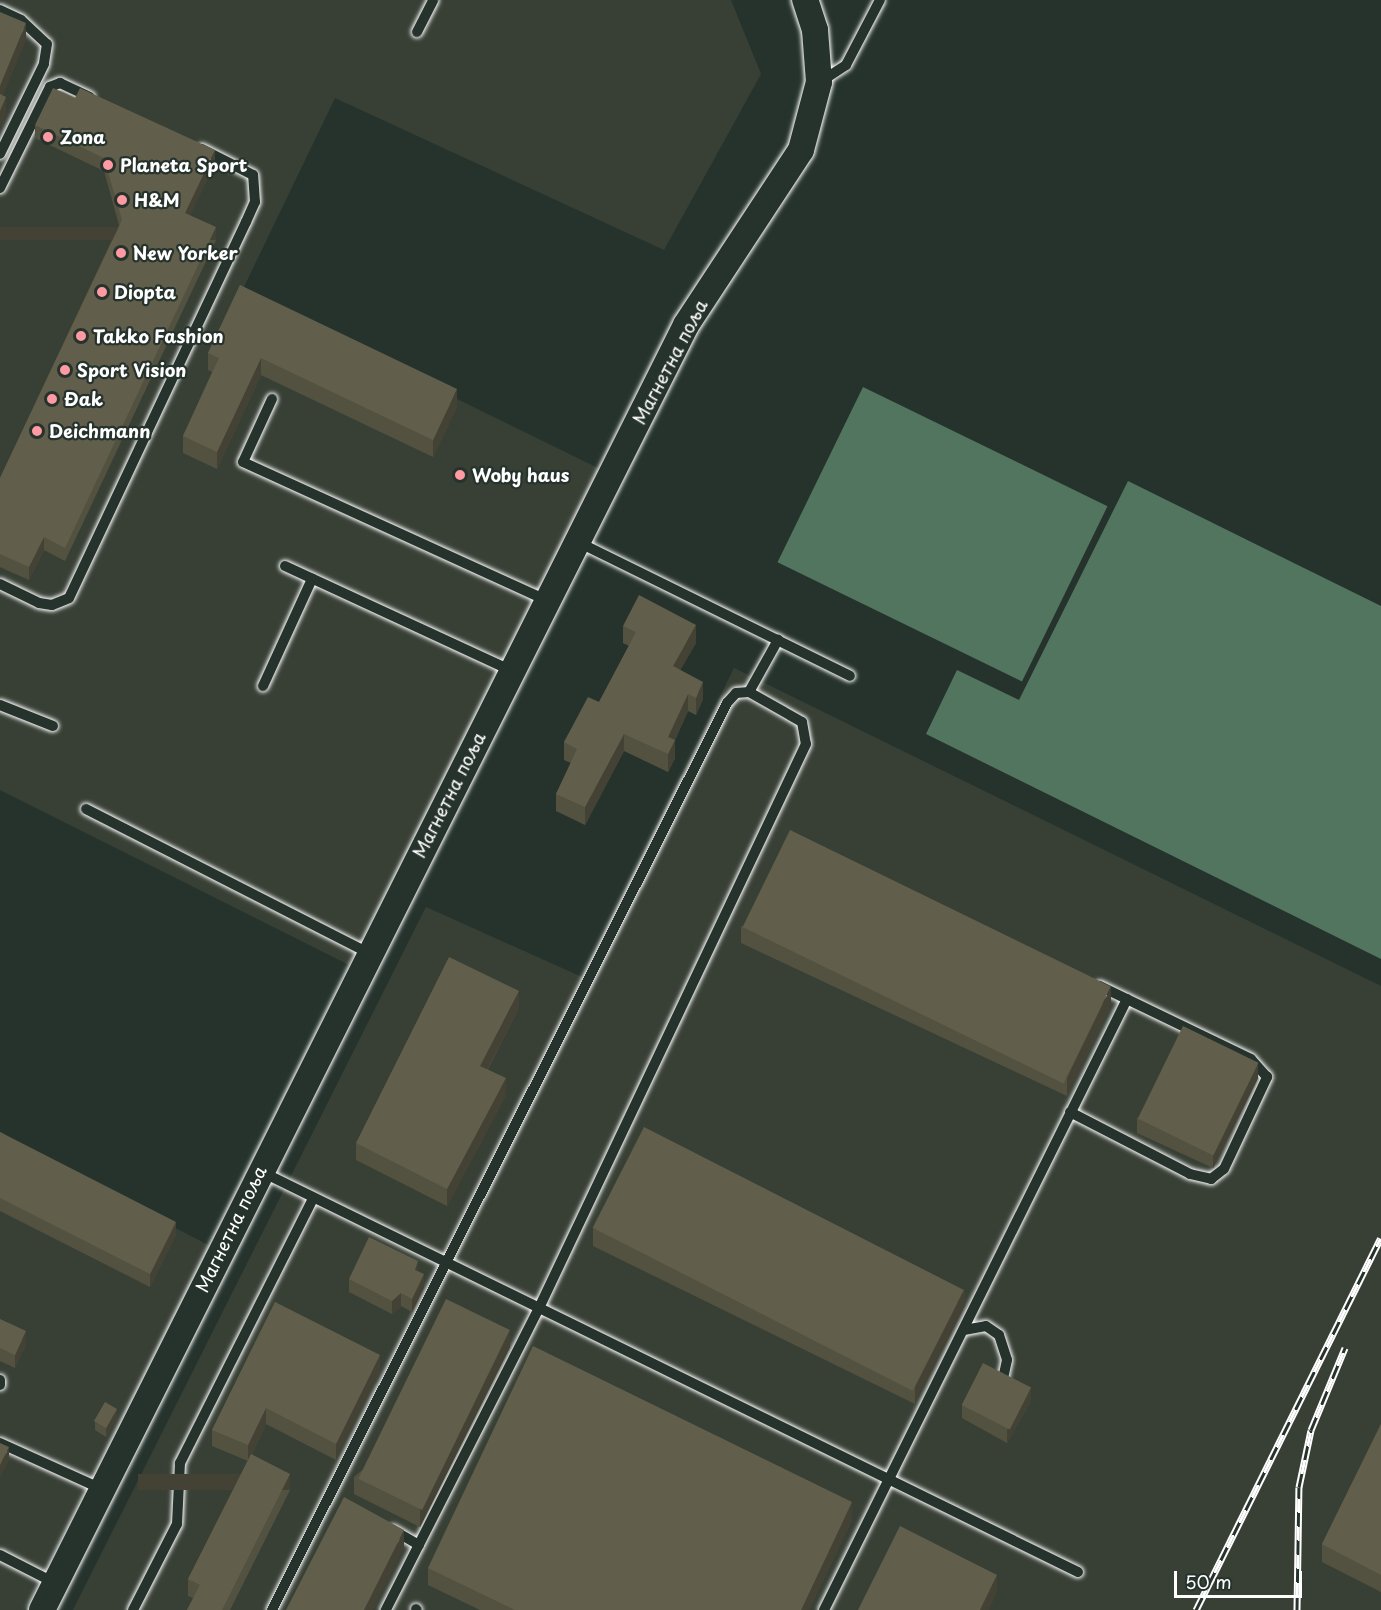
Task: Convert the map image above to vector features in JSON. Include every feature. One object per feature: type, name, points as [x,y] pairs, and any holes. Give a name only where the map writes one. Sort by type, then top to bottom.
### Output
[{"type":"street","name":"Магнетна поља","points":[[42,1610],[369,953],[686,325],[789,173],[814,112],[819,82],[815,30],[805,0]]},
{"type":"lane","points":[[417,32],[433,0]]},
{"type":"lane","points":[[819,82],[846,65],[880,0]]},
{"type":"lane","points":[[0,10],[21,20],[47,44],[44,64],[0,154]]},
{"type":"lane","points":[[0,188],[53,84],[107,105]]},
{"type":"lane","points":[[0,584],[39,603],[52,605],[69,598],[255,202],[253,175],[193,145]]},
{"type":"lane","points":[[272,399],[243,462],[548,600]]},
{"type":"lane","points":[[577,542],[850,675]]},
{"type":"lane","points":[[285,566],[512,671]]},
{"type":"lane","points":[[263,686],[312,579]]},
{"type":"lane","points":[[749,692],[778,640]]},
{"type":"lane","points":[[272,1610],[336,1500],[448,1264],[728,703],[736,693],[749,692],[802,722],[806,744],[539,1308],[386,1610]]},
{"type":"lane","points":[[0,705],[52,726]]},
{"type":"lane","points":[[86,809],[369,953]]},
{"type":"lane","points":[[1070,1112],[1190,1174],[1211,1179],[1224,1169],[1266,1081],[1264,1069],[1083,978]]},
{"type":"lane","points":[[824,1610],[1127,999]]},
{"type":"lane","points":[[260,1171],[1078,1572]]},
{"type":"lane","points":[[133,1610],[177,1524],[180,1463],[314,1198]]},
{"type":"lane","points":[[964,1330],[986,1326],[999,1335],[1007,1360],[1003,1379]]},
{"type":"lane","points":[[0,1380],[0,1385]]},
{"type":"lane","points":[[0,1443],[102,1489]]},
{"type":"lane","points":[[380,1524],[419,1545]]},
{"type":"lane","points":[[0,1555],[55,1583]]},
{"type":"shaded area","points":[[0,0],[731,0],[761,74],[664,250],[335,98],[241,293],[602,470],[349,965],[0,790]]},
{"type":"shaded area","points":[[734,668],[1381,986],[1381,1610],[73,1610],[426,907],[582,977]]},
{"type":"shaded area","points":[[0,1137],[212,1247],[24,1610],[0,1610]]},
{"type":"green space","points":[[863,387],[1107,506],[1022,682],[778,562]]},
{"type":"green space","points":[[1128,481],[1381,606],[1381,959],[926,734],[957,670],[1019,700]]},
{"type":"building","points":[[0,12],[26,23],[0,86]]},
{"type":"building","points":[[53,88],[75,98],[80,88],[215,150],[185,213],[216,227],[65,548],[44,537],[29,567],[0,554],[0,478],[122,220],[104,158],[35,125]]},
{"type":"building","points":[[0,94],[6,97],[0,111]]},
{"type":"building","points":[[240,285],[457,389],[433,440],[261,358],[217,452],[183,436],[219,358],[208,353]]},
{"type":"building","points":[[639,595],[696,625],[673,666],[703,682],[696,698],[688,694],[668,737],[675,740],[668,754],[624,734],[585,807],[556,794],[577,749],[564,742],[588,697],[599,702],[636,632],[623,626]]},
{"type":"building","points":[[790,830],[1111,986],[1064,1084],[743,927]]},
{"type":"building","points":[[449,957],[519,991],[480,1066],[506,1078],[447,1189],[356,1143]]},
{"type":"building","points":[[1183,1026],[1258,1063],[1213,1155],[1138,1119]]},
{"type":"building","points":[[644,1127],[964,1290],[913,1391],[593,1228]]},
{"type":"building","points":[[0,1132],[176,1222],[150,1274],[0,1198]]},
{"type":"building","points":[[369,1237],[418,1261],[415,1270],[424,1274],[412,1299],[401,1293],[392,1301],[349,1279]]},
{"type":"building","points":[[446,1299],[510,1330],[422,1510],[358,1479]]},
{"type":"building","points":[[275,1302],[380,1355],[336,1444],[266,1408],[248,1445],[212,1430]]},
{"type":"building","points":[[0,1319],[26,1331],[15,1355],[0,1348]]},
{"type":"building","points":[[533,1346],[852,1502],[801,1610],[515,1610],[428,1568]]},
{"type":"building","points":[[983,1363],[1031,1388],[1010,1429],[962,1405]]},
{"type":"building","points":[[105,1402],[117,1409],[106,1428],[94,1421]]},
{"type":"building","points":[[1381,1424],[1381,1575],[1322,1544]]},
{"type":"building","points":[[0,1443],[9,1447],[0,1465]]},
{"type":"building","points":[[251,1454],[290,1474],[222,1610],[187,1610],[200,1585],[188,1579]]},
{"type":"building","points":[[344,1497],[404,1530],[364,1610],[286,1610]]},
{"type":"building","points":[[900,1526],[997,1575],[980,1610],[858,1610]]},
{"type":"railway","points":[[1196,1610],[1381,1238]]},
{"type":"railway","points":[[1297,1610],[1299,1487],[1311,1430],[1345,1348]]},
{"type":"place","name":"Zona","points":[[48,137]]},
{"type":"place","name":"Planeta Sport","points":[[108,165]]},
{"type":"place","name":"H&M","points":[[122,200]]},
{"type":"place","name":"New Yorker","points":[[121,253]]},
{"type":"place","name":"Diopta","points":[[102,292]]},
{"type":"place","name":"Takko Fashion","points":[[81,336]]},
{"type":"place","name":"Sport Vision","points":[[65,370]]},
{"type":"place","name":"Đak","points":[[52,399]]},
{"type":"place","name":"Deichmann","points":[[37,431]]},
{"type":"place","name":"Woby haus","points":[[460,475]]}]
